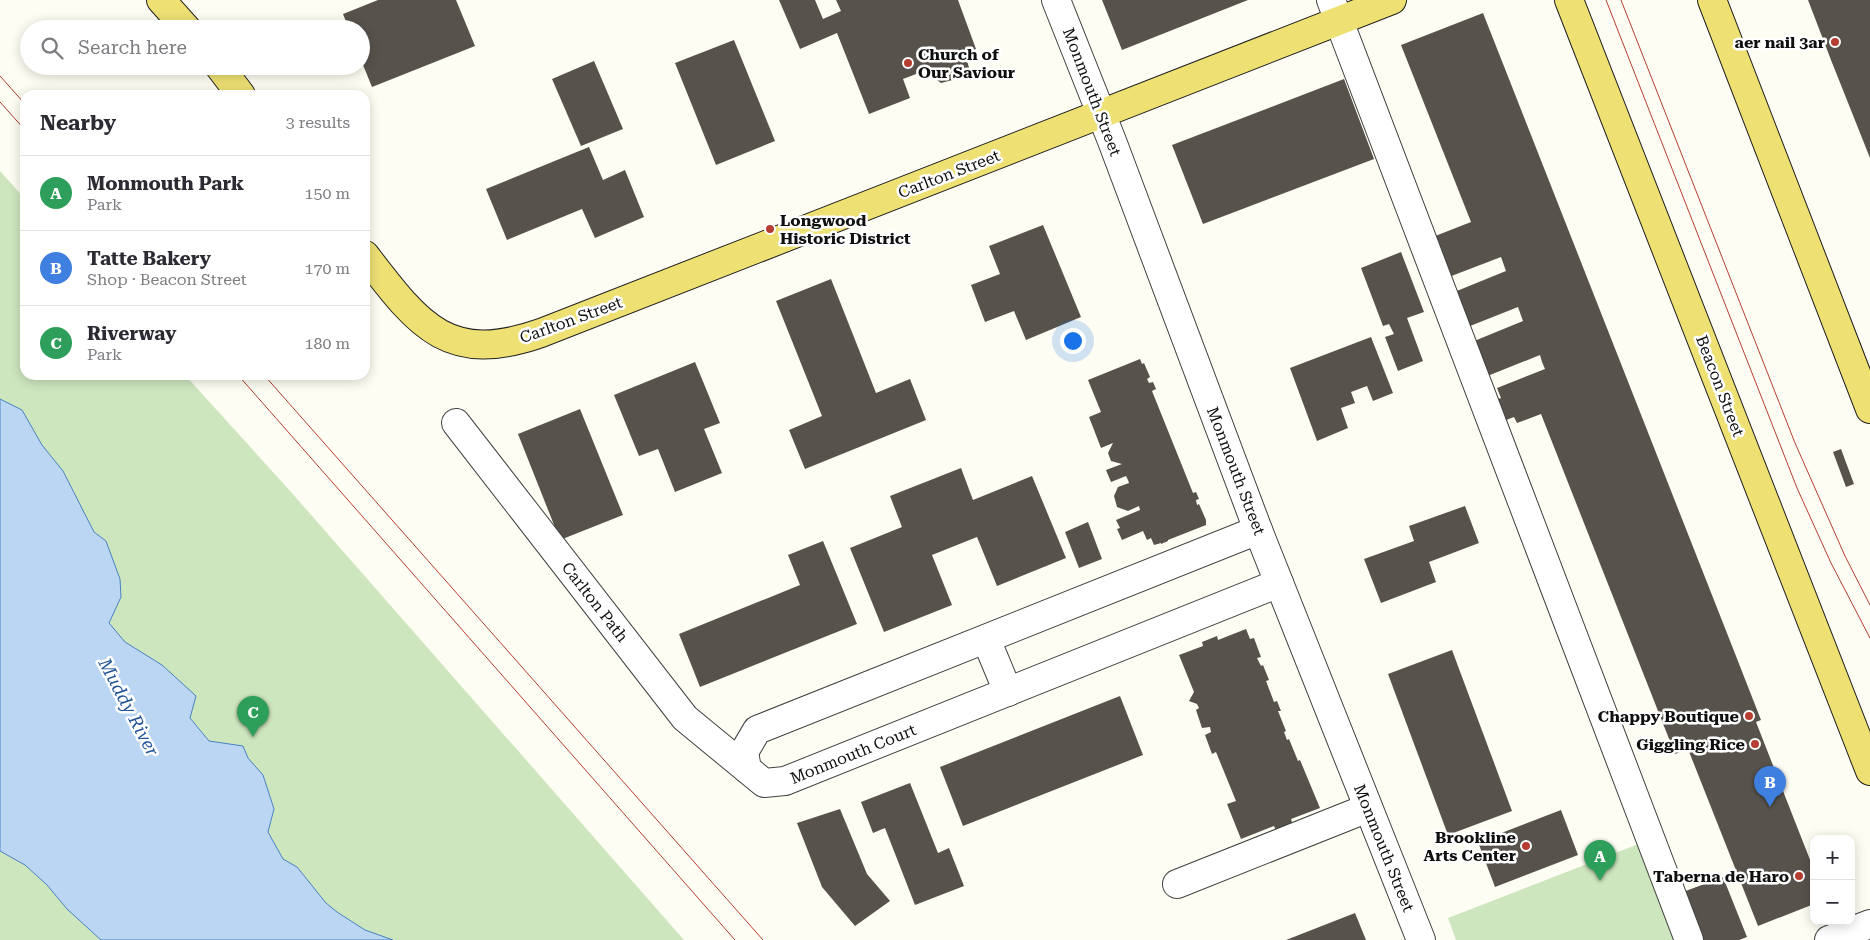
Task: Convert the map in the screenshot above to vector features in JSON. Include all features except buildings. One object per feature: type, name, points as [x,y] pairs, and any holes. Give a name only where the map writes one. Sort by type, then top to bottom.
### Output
[{"type":"main road","points":[[161,0],[179,20]]},
{"type":"main road","name":"Carlton Street","points":[[370,261],[415,316],[433,331],[453,341],[474,345],[492,345],[506,342],[541,333],[1101,114],[1335,10],[1392,0]]},
{"type":"main road","name":"Beacon Street","points":[[1569,0],[1870,771]]},
{"type":"main road","points":[[1712,0],[1870,409]]},
{"type":"main road","points":[[226,75],[237,90]]},
{"type":"street","name":"Monmouth Street","points":[[1056,0],[1258,530],[1421,940]]},
{"type":"street","points":[[1335,10],[1689,940]]},
{"type":"street","name":"Carlton Path","points":[[456,423],[685,718],[747,769]]},
{"type":"street","points":[[747,769],[744,752],[757,730],[1258,530]]},
{"type":"street","name":"Monmouth Court","points":[[747,769],[764,783],[785,781],[1279,583]]},
{"type":"street","points":[[986,638],[1008,692]]},
{"type":"street","points":[[1177,884],[1368,808]]},
{"type":"street","points":[[1829,940],[1870,924]]},
{"type":"green space","points":[[0,171],[20,193],[20,380],[190,380],[291,492],[684,940],[0,940]]},
{"type":"green space","points":[[1641,843],[1679,940],[1456,940],[1448,918]]},
{"type":"water","name":"Muddy River","points":[[0,399],[22,410],[42,445],[63,471],[94,532],[106,541],[120,579],[121,597],[109,623],[125,642],[162,665],[196,696],[190,718],[209,741],[243,746],[248,758],[263,775],[274,809],[268,832],[283,859],[297,867],[326,903],[337,912],[365,930],[393,940],[101,940],[67,909],[47,885],[25,865],[0,851]]},
{"type":"tram line","points":[[1606,0],[1797,488],[1831,563],[1870,638]]},
{"type":"tram line","points":[[1621,0],[1795,443],[1845,556],[1870,605]]},
{"type":"tram line","points":[[0,76],[20,98]]},
{"type":"tram line","points":[[0,102],[20,124]]},
{"type":"tram line","points":[[242,380],[735,940]]},
{"type":"tram line","points":[[268,380],[763,940]]},
{"type":"place","name":"aer nail 3ar","points":[[1835,42]]},
{"type":"place","name":"Church of Our Saviour","points":[[908,63]]},
{"type":"place","name":"Longwood Historic District","points":[[770,229]]},
{"type":"place","name":"Chappy Boutique","points":[[1749,716]]},
{"type":"place","name":"Riverway","points":[[253,737]]},
{"type":"place","name":"Giggling Rice","points":[[1755,744]]},
{"type":"place","name":"Tatte Bakery","points":[[1770,807]]},
{"type":"place","name":"Brookline Arts Center","points":[[1526,846]]},
{"type":"place","name":"Taberna de Haro","points":[[1799,876]]},
{"type":"place","name":"Monmouth Park","points":[[1600,881]]}]
